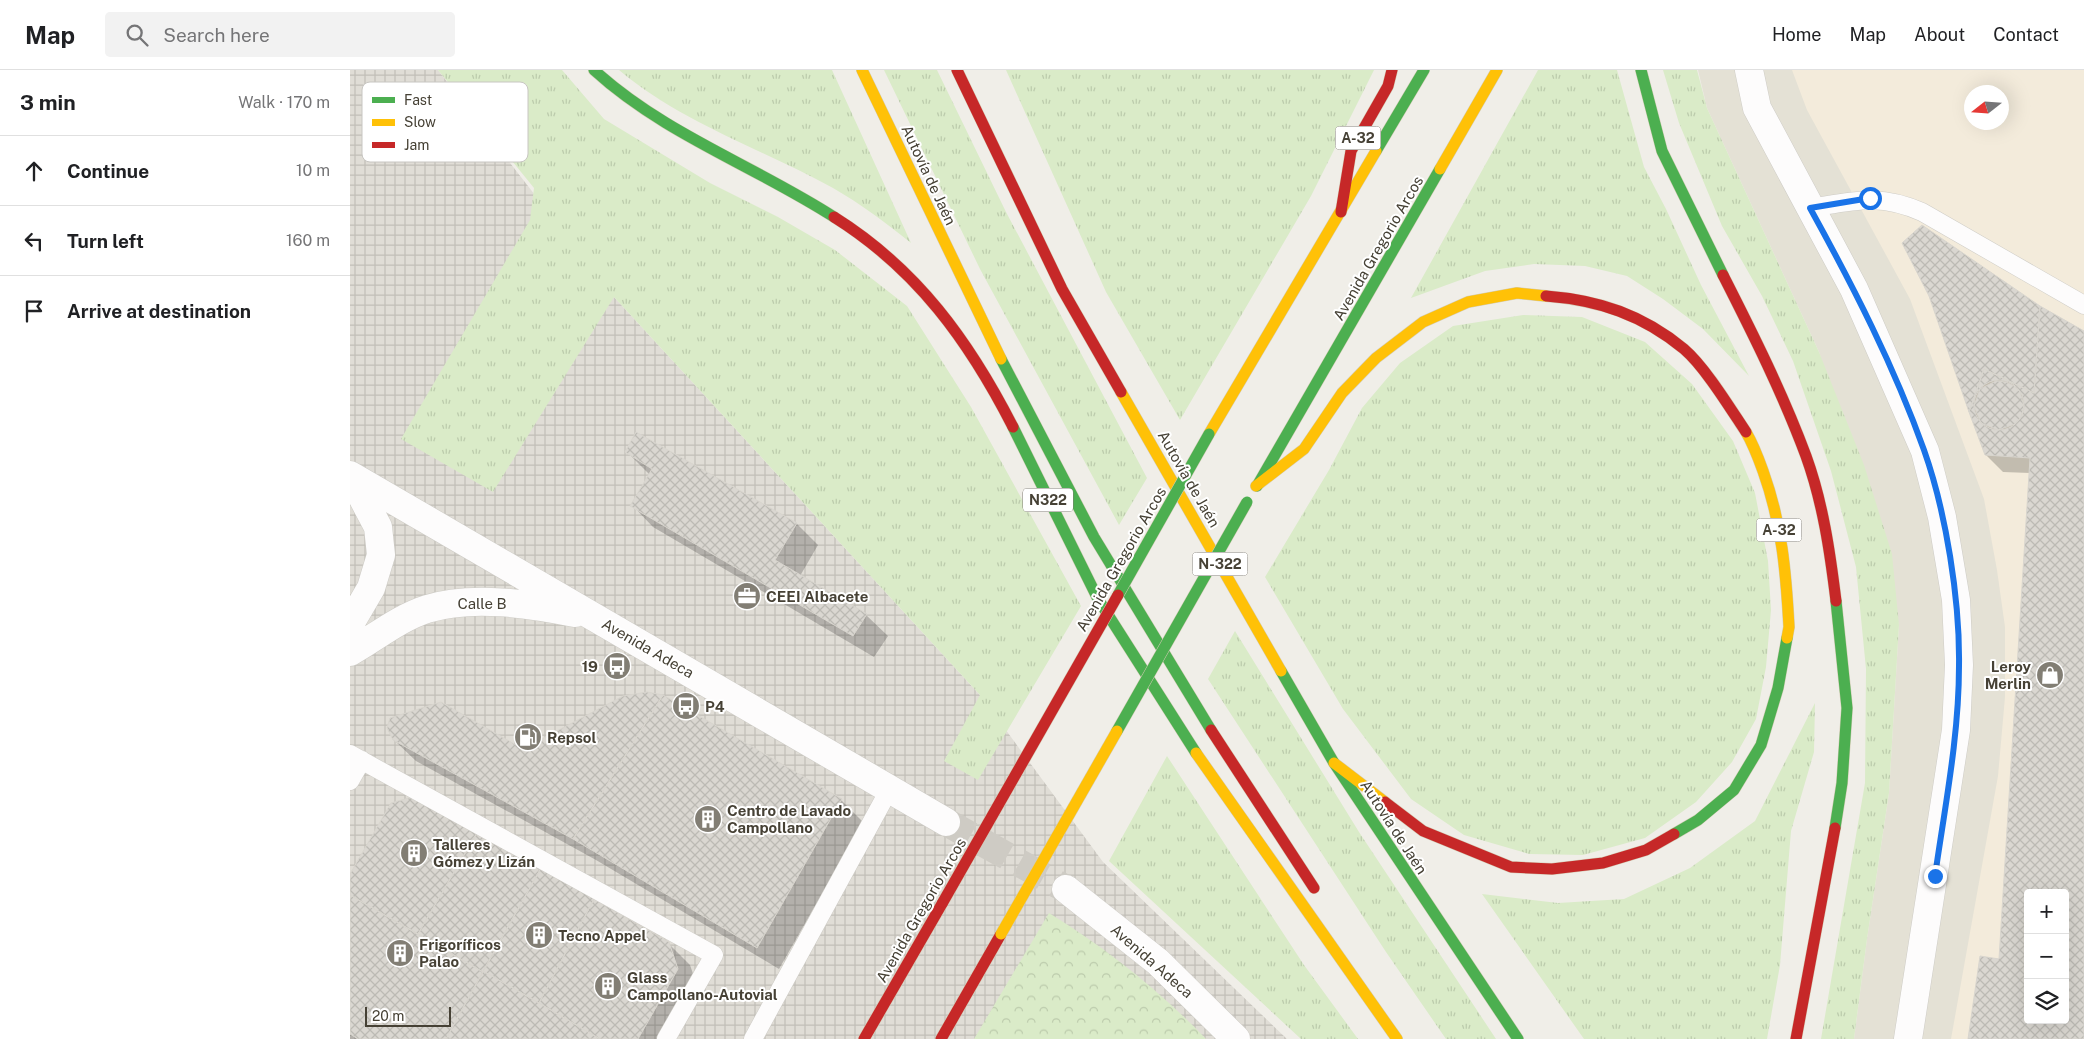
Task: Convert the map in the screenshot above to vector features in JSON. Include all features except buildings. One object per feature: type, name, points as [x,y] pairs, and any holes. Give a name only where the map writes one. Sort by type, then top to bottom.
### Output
[{"type":"main road","name":"N322","points":[[594,70],[615,91],[666,126],[747,167],[827,211],[877,247],[925,292],[965,346],[1004,411],[1101,604],[1192,746],[1397,1039]]},
{"type":"main road","name":"Autovía de Jaén","points":[[862,70],[992,342],[1094,537],[1204,722],[1318,894]]},
{"type":"main road","name":"Autovía de Jaén","points":[[957,70],[993,149],[1062,289],[1334,763],[1518,1039]]},
{"type":"main road","name":"A-32","points":[[1341,212],[1351,151],[1388,86],[1392,70]]},
{"type":"main road","name":"Avenida Gregorio Arcos","points":[[864,1039],[1209,434],[1424,70]]},
{"type":"main road","name":"Avenida Gregorio Arcos","points":[[941,1039],[1256,486],[1497,70]]},
{"type":"main road","name":"A-32","points":[[1641,70],[1662,151],[1770,367],[1806,457],[1828,538],[1847,708],[1838,810],[1796,1039]]},
{"type":"main road","points":[[984,100],[993,149]]},
{"type":"main road","name":"A-32","points":[[1256,486],[1304,450],[1342,393],[1376,358],[1423,322],[1468,302],[1517,293],[1561,297],[1615,308],[1649,324],[1685,350],[1723,397],[1752,442],[1774,502],[1784,558],[1788,627],[1778,688],[1761,745],[1734,790],[1698,820],[1646,850],[1603,863],[1552,869],[1511,867],[1423,830],[1334,763]]},
{"type":"street","points":[[1749,70],[1757,108],[1854,289],[1925,451],[1942,517],[1956,600],[1959,665],[1956,730],[1908,1039]]},
{"type":"street","points":[[350,475],[378,527],[380,555],[371,588],[350,624]]},
{"type":"street","name":"Avenida Adeca","points":[[350,475],[946,822]]},
{"type":"street","name":"Calle B","points":[[350,652],[389,627],[426,609],[455,602],[523,603],[595,616]]},
{"type":"street","name":"Avenida Adeca","points":[[1066,889],[1158,962],[1236,1038]]},
{"type":"lane","points":[[1810,208],[1870,198],[1902,203],[1922,212],[2084,305]]},
{"type":"lane","points":[[350,780],[356,757],[714,955],[666,1039]]},
{"type":"lane","points":[[753,1039],[889,790]]},
{"type":"shaded area","points":[[350,70],[438,70],[447,82],[362,82],[362,162],[509,162],[614,297],[980,695],[1103,862],[1287,1039],[350,1039]]},
{"type":"shaded area","points":[[1698,70],[2084,70],[2084,1039],[1854,1039],[1889,793],[1899,625],[1819,352],[1707,108]]},
{"type":"shaded area","points":[[1792,70],[2084,70],[2084,1039],[1951,1039],[1998,776],[2005,697],[2005,627],[1984,499],[1910,299],[1807,110]]},
{"type":"green space","points":[[438,70],[562,70],[604,119],[710,183],[778,217],[835,250],[907,306],[971,407],[1081,606],[978,780],[944,761],[980,695],[614,297],[493,492],[401,439],[530,220],[534,188],[513,162],[528,162],[528,82],[448,82]]},
{"type":"green space","points":[[619,70],[832,70],[911,243],[873,214],[833,188],[696,120],[643,89]]},
{"type":"green space","points":[[884,70],[937,70],[1006,212],[1147,478],[1119,525],[980,269]]},
{"type":"green space","points":[[1006,70],[1374,70],[1311,196],[1180,420],[1106,292]]},
{"type":"green space","points":[[1538,70],[1617,70],[1644,167],[1666,209],[1701,285],[1749,376],[1703,329],[1663,299],[1627,276],[1585,266],[1534,264],[1485,271],[1411,298]]},
{"type":"green space","points":[[1663,70],[1697,70],[1707,108],[1819,352],[1864,465],[1892,554],[1899,625],[1889,793],[1854,1039],[1821,1039],[1865,783],[1866,669],[1856,567],[1831,471],[1793,361],[1762,296],[1722,226],[1679,123]]},
{"type":"green space","points":[[1523,315],[1582,317],[1645,342],[1692,384],[1733,441],[1755,493],[1768,561],[1771,610],[1766,667],[1756,719],[1732,762],[1696,802],[1645,838],[1583,855],[1529,854],[1464,835],[1411,799],[1343,709],[1265,577],[1329,470],[1362,408],[1400,363],[1453,326]]},
{"type":"green space","points":[[1235,631],[1359,832],[1496,1039],[1446,1039],[1386,952],[1208,679]]},
{"type":"green space","points":[[1815,703],[1814,752],[1791,831],[1780,965],[1767,1039],[1584,1039],[1482,894],[1558,903],[1624,899],[1690,868],[1755,821]]},
{"type":"green space","points":[[1167,756],[1304,965],[1358,1039],[1301,1039],[1109,861]]},
{"type":"green space","points":[[1049,913],[1111,955],[1151,987],[1206,1039],[974,1039]]},
{"type":"tunnel","points":[[946,822],[1066,889]]},
{"type":"traffic: fast","points":[[594,70],[621,93],[650,113],[834,217]]},
{"type":"traffic: fast","points":[[1376,151],[1424,70]]},
{"type":"traffic: fast","points":[[1641,70],[1662,151],[1723,275]]},
{"type":"traffic: fast","points":[[1257,486],[1440,169]]},
{"type":"traffic: fast","points":[[1001,359],[1094,537],[1211,730]]},
{"type":"traffic: fast","points":[[1013,427],[1098,599],[1196,753]]},
{"type":"traffic: fast","points":[[1118,595],[1209,434]]},
{"type":"traffic: fast","points":[[1117,731],[1247,502]]},
{"type":"traffic: fast","points":[[1835,828],[1842,783],[1847,708],[1836,601]]},
{"type":"traffic: fast","points":[[1674,834],[1698,820],[1734,790],[1761,745],[1778,688],[1787,638]]},
{"type":"traffic: fast","points":[[1281,671],[1334,763],[1518,1039]]},
{"type":"traffic: slow","points":[[862,70],[1001,359]]},
{"type":"traffic: slow","points":[[1440,169],[1497,70]]},
{"type":"traffic: slow","points":[[1209,434],[1376,151]]},
{"type":"traffic: slow","points":[[1256,486],[1304,449],[1342,393],[1376,358],[1423,322],[1468,302],[1517,293],[1546,296]]},
{"type":"traffic: slow","points":[[1121,392],[1281,671]]},
{"type":"traffic: slow","points":[[1746,432],[1763,471],[1779,529],[1789,627],[1787,638]]},
{"type":"traffic: slow","points":[[1001,934],[1117,731]]},
{"type":"traffic: slow","points":[[1196,753],[1397,1039]]},
{"type":"traffic: slow","points":[[1334,763],[1385,802]]},
{"type":"traffic: jam","points":[[957,70],[1062,289],[1121,392]]},
{"type":"traffic: jam","points":[[1341,212],[1351,151],[1388,86],[1392,70]]},
{"type":"traffic: jam","points":[[834,217],[864,237],[891,260],[938,309],[978,365],[1013,427]]},
{"type":"traffic: jam","points":[[1723,275],[1778,387],[1806,456],[1821,510],[1836,601]]},
{"type":"traffic: jam","points":[[1546,296],[1584,301],[1620,311],[1653,327],[1668,337],[1684,349],[1700,366],[1746,432]]},
{"type":"traffic: jam","points":[[943,902],[1118,595]]},
{"type":"traffic: jam","points":[[1211,730],[1314,888]]},
{"type":"traffic: jam","points":[[1385,802],[1423,831],[1511,867],[1552,869],[1603,863],[1646,850],[1674,834]]},
{"type":"traffic: jam","points":[[1796,1039],[1835,828]]},
{"type":"traffic: jam","points":[[864,1039],[943,902]]},
{"type":"traffic: jam","points":[[941,1039],[1001,934]]},
{"type":"place","name":"CEEI Albacete","points":[[747,596]]},
{"type":"place","name":"19","points":[[617,666]]},
{"type":"place","name":"Leroy Merlin","points":[[2050,675]]},
{"type":"place","name":"P4","points":[[686,706]]},
{"type":"place","name":"Repsol","points":[[528,737]]},
{"type":"place","name":"Centro de Lavado Campollano","points":[[708,819]]},
{"type":"place","name":"Talleres Gómez y Lizán","points":[[414,853]]},
{"type":"place","name":"Tecno Appel","points":[[539,935]]},
{"type":"place","name":"Frigoríficos Palao","points":[[400,953]]},
{"type":"place","name":"Glass Campollano-Autovial","points":[[608,986]]},
{"type":"route","points":[[1870,198],[1810,208],[1854,289],[1888,362],[1925,451],[1942,517],[1956,600],[1959,665],[1956,730],[1935,876]]}]
